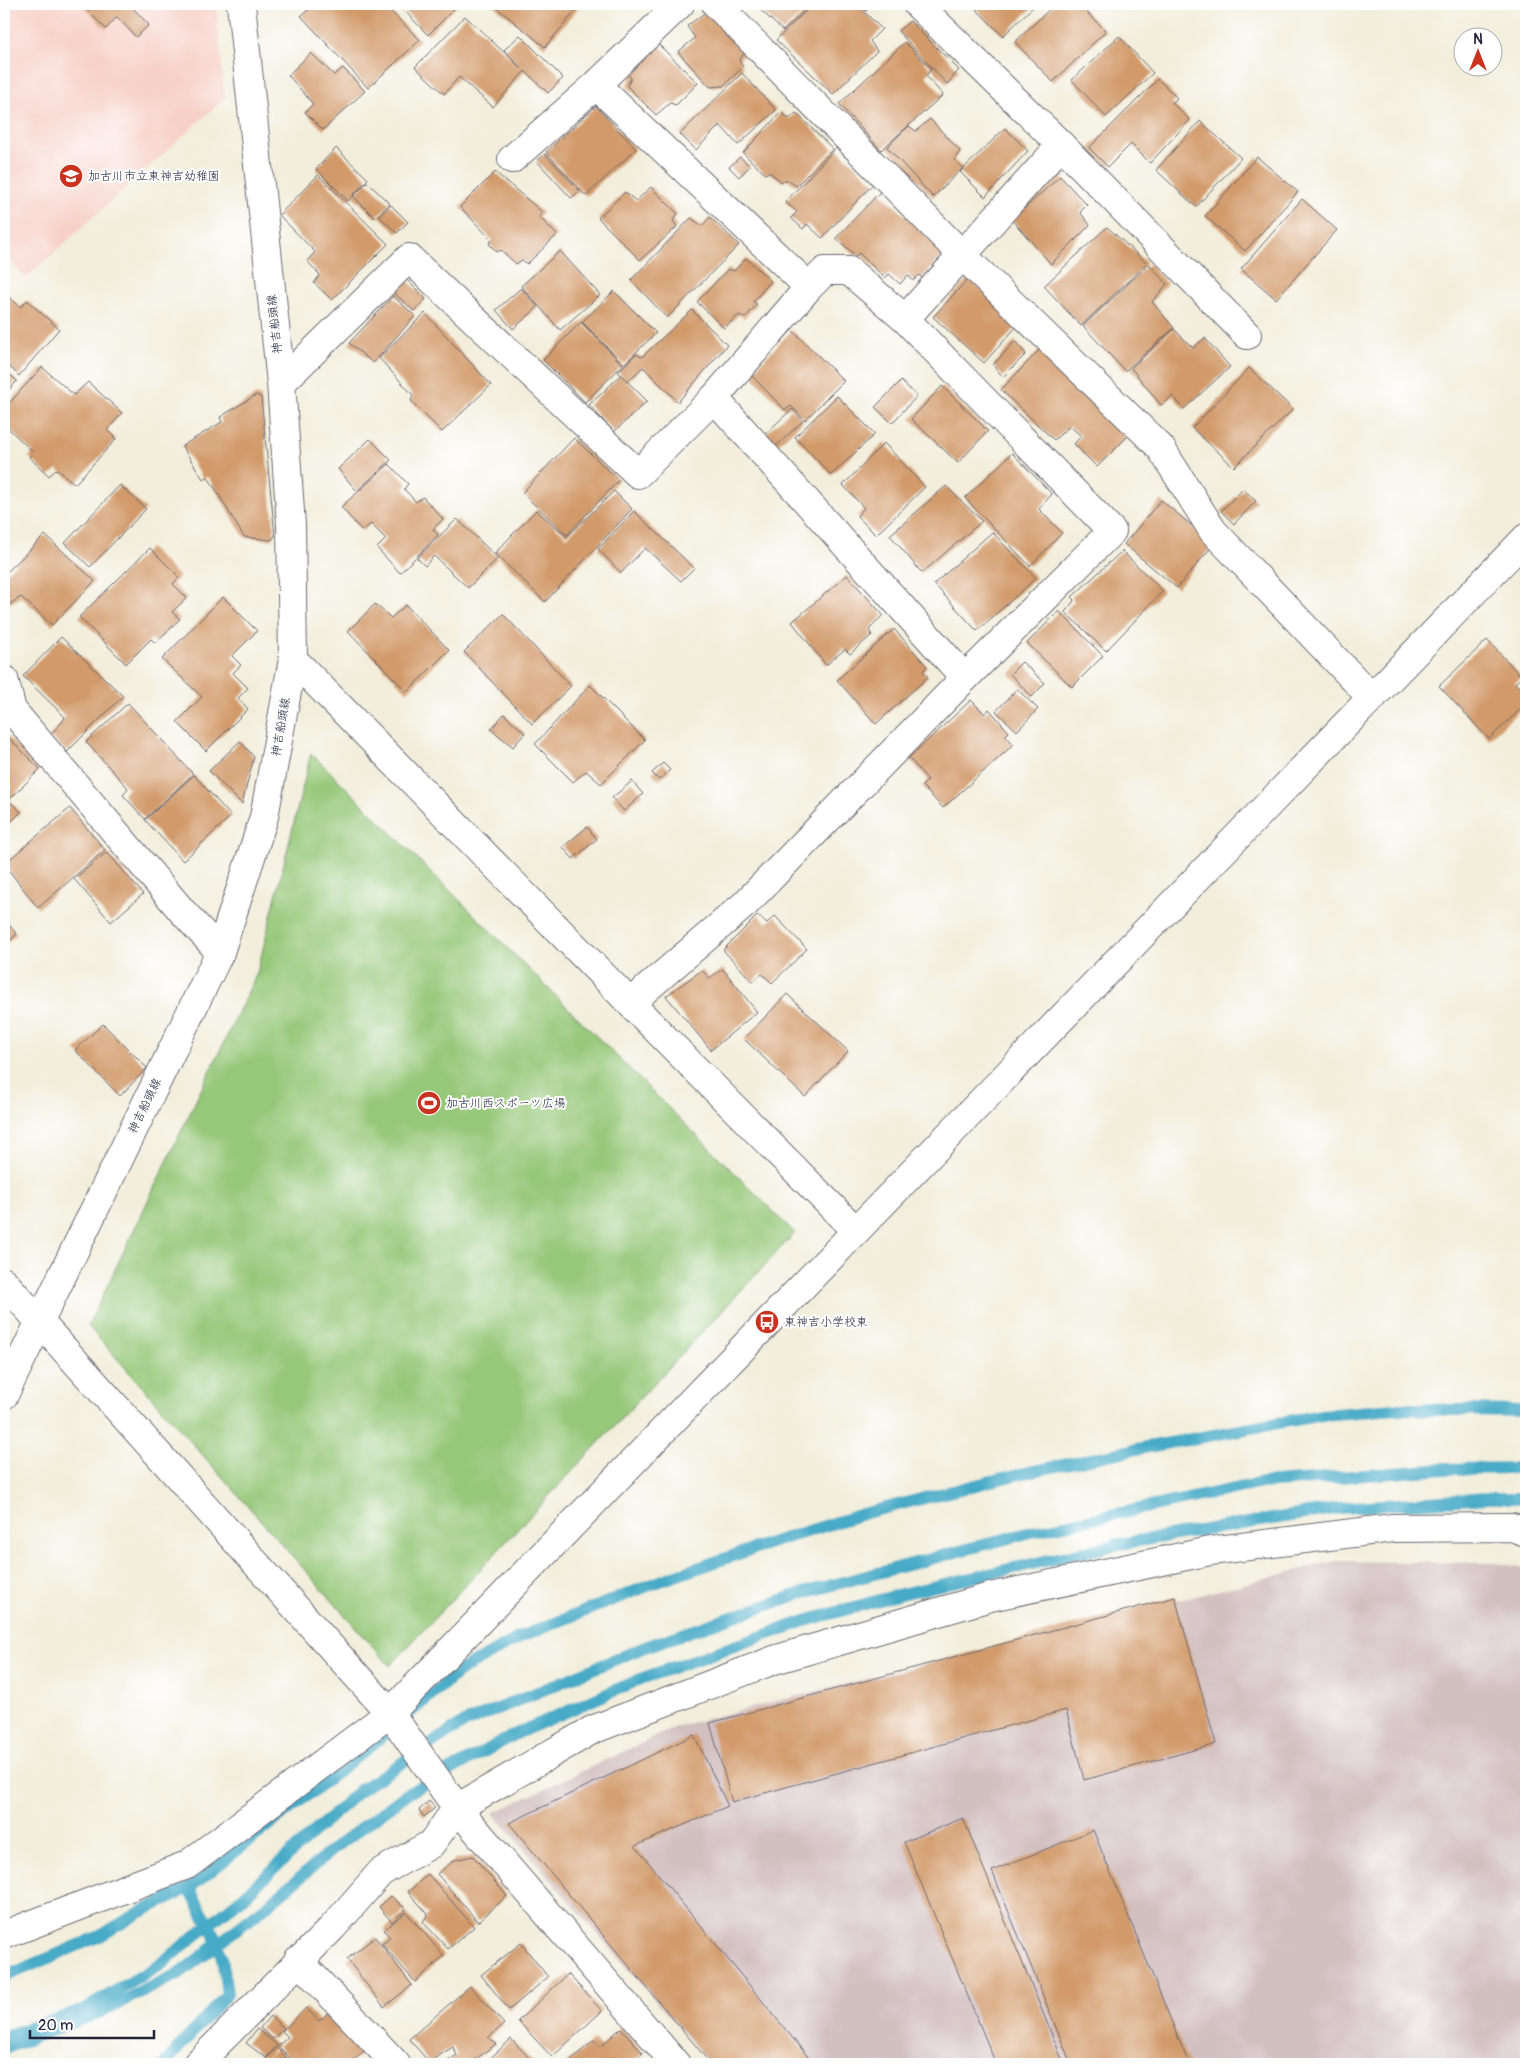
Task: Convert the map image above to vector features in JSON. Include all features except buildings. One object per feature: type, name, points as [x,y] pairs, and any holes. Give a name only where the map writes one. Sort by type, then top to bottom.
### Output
[{"type":"street","name":"神吉船頭線","points":[[4,1395],[41,1323],[220,952],[264,817],[293,658],[291,525],[281,383],[241,4]]},
{"type":"street","points":[[512,159],[596,85],[680,4]]},
{"type":"street","points":[[716,4],[962,255],[1160,447],[1213,531],[1372,698]]},
{"type":"street","points":[[917,4],[1061,145],[1247,335]]},
{"type":"street","points":[[596,85],[809,287]]},
{"type":"street","points":[[905,319],[1061,145]]},
{"type":"street","points":[[281,383],[409,258],[638,474],[714,398],[809,287],[825,271],[849,271],[905,319],[1112,531],[965,678],[745,904],[630,1003]]},
{"type":"street","points":[[714,398],[965,678]]},
{"type":"street","points":[[4,1935],[186,1865],[390,1713],[1526,538]]},
{"type":"street","points":[[293,658],[856,1231]]},
{"type":"street","points":[[4,679],[12,710],[182,911],[220,952]]},
{"type":"street","points":[[4,1282],[390,1713],[457,1808],[676,2064]]},
{"type":"street","points":[[197,2064],[298,1960],[333,1927],[380,1872],[431,1844],[457,1808],[592,1730],[774,1660],[990,1596],[1210,1551],[1393,1528],[1512,1527],[1526,1532]]},
{"type":"street","points":[[298,1960],[396,2064]]},
{"type":"shaded area","name":"加古川市立東神吉幼稚園","points":[[4,4],[216,4],[225,98],[26,278],[4,254]]},
{"type":"shaded area","points":[[1335,1561],[1498,1563],[1526,1568],[1526,2064],[710,2064],[493,1813],[678,1726]]},
{"type":"green space","name":"加古川西スポーツ広場","points":[[311,753],[795,1233],[390,1666],[88,1326],[257,973]]},
{"type":"waterway","points":[[4,1977],[100,1936],[137,1914],[189,1888],[374,1743],[461,1670],[522,1636],[663,1580],[767,1544],[866,1513],[1015,1475],[1137,1449],[1322,1415],[1395,1409],[1526,1411]]},
{"type":"waterway","points":[[4,2036],[82,2011],[158,1966],[242,1898],[360,1790],[462,1724],[645,1647],[799,1594],[1031,1532],[1262,1483],[1445,1469],[1526,1468]]},
{"type":"waterway","points":[[4,2049],[98,2013],[180,1973],[268,1905],[332,1850],[407,1794],[518,1733],[643,1678],[805,1621],[901,1594],[1119,1544],[1340,1508],[1487,1498],[1526,1498]]},
{"type":"waterway","points":[[164,2064],[227,1994],[222,1957],[213,1933],[189,1888]]},
{"type":"place","name":"加古川市立東神吉幼稚園","points":[[71,176]]},
{"type":"place","name":"加古川西スポーツ広場","points":[[429,1103]]},
{"type":"place","name":"東神吉小学校東","points":[[767,1322]]}]
